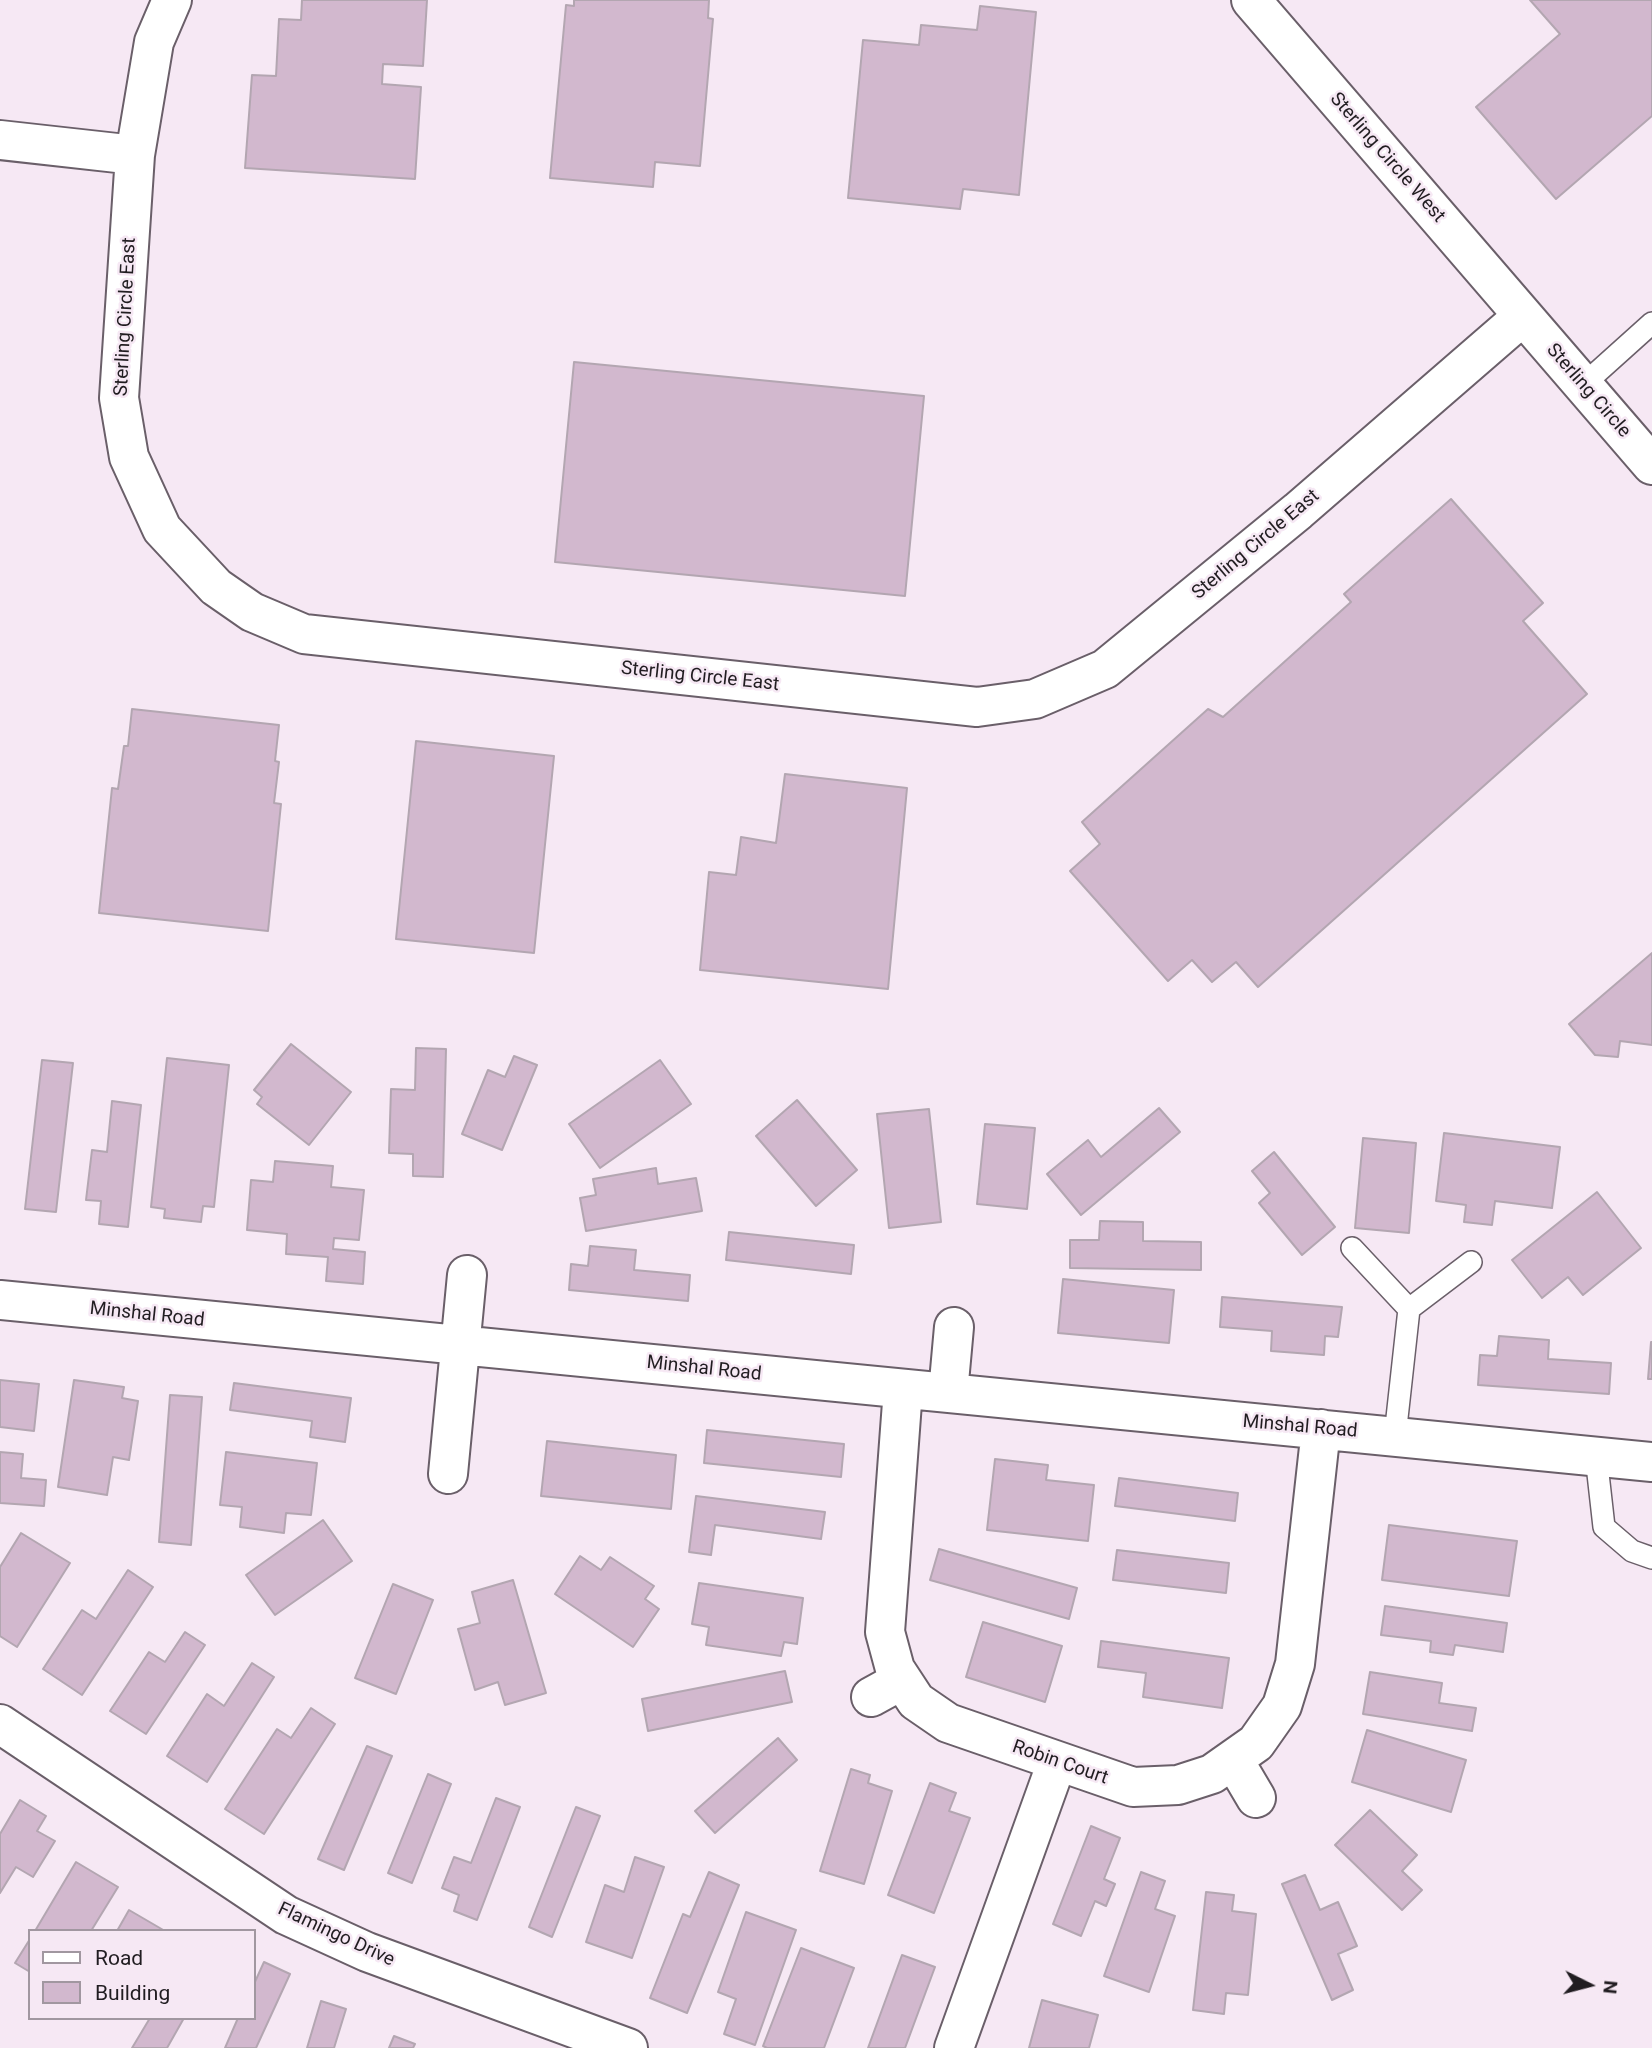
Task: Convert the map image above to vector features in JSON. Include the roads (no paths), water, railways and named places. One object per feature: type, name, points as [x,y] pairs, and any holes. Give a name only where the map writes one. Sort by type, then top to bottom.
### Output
[{"type":"street","points":[[0,141],[135,155],[154,41],[172,0]]},
{"type":"street","name":"Sterling Circle West","points":[[1251,0],[1523,316]]},
{"type":"street","name":"Sterling Circle East","points":[[135,155],[119,398],[129,457],[162,529],[216,587],[252,612],[304,634],[977,707],[1035,699],[1105,669],[1297,511],[1523,316]]},
{"type":"street","name":"Sterling Circle","points":[[1523,316],[1652,466]]},
{"type":"street","points":[[448,1474],[467,1275]]},
{"type":"street","name":"Minshal Road","points":[[0,1300],[1652,1462]]},
{"type":"street","points":[[948,1393],[954,1327]]},
{"type":"street","name":"Robin Court","points":[[903,1389],[885,1632],[895,1670],[886,1688],[916,1701],[948,1723],[1133,1787],[1178,1785],[1212,1774],[1256,1743],[1282,1706],[1295,1664],[1321,1429]]},
{"type":"street","name":"Flamingo Drive","points":[[0,1724],[286,1915],[367,1952],[628,2048]]},
{"type":"street","points":[[1233,1759],[1256,1798]]},
{"type":"street","points":[[954,2048],[1057,1762]]},
{"type":"lane","points":[[1583,386],[1652,323]]},
{"type":"lane","points":[[1352,1248],[1409,1309]]},
{"type":"lane","points":[[1395,1436],[1409,1309],[1471,1262]]},
{"type":"lane","points":[[1596,1456],[1604,1527],[1632,1550],[1652,1558]]}]
